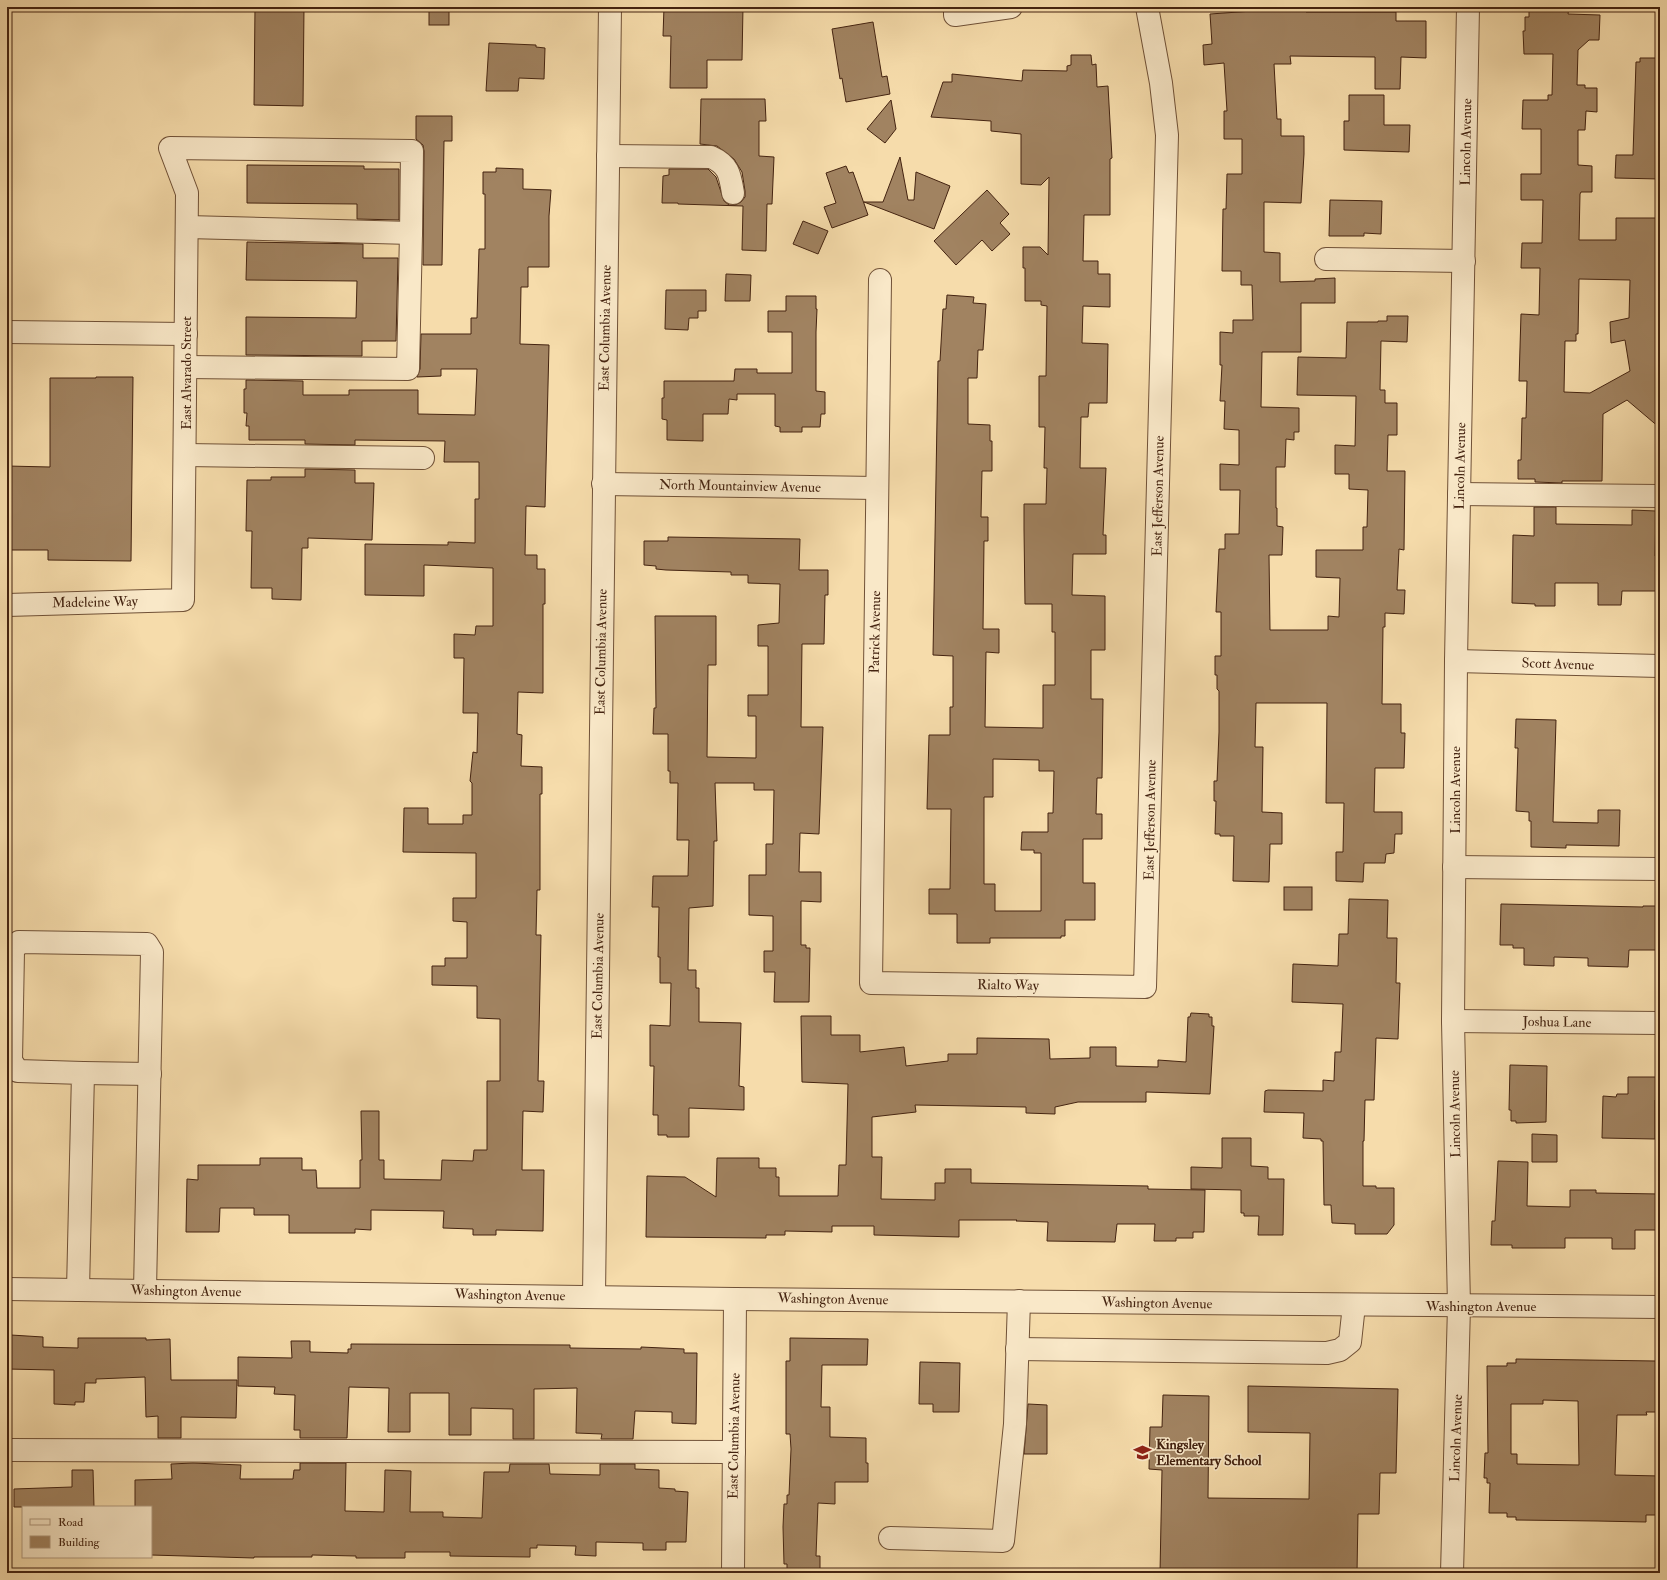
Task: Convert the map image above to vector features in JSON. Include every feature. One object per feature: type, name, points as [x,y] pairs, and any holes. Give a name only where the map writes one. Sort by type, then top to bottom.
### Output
[{"type":"street","name":"East Columbia Avenue","points":[[594,1296],[610,7]]},
{"type":"street","points":[[955,11],[1011,7]]},
{"type":"street","name":"East Jefferson Avenue","points":[[1145,986],[1167,135],[1161,83],[1147,7]]},
{"type":"street","name":"Lincoln Avenue","points":[[1452,1573],[1459,1306],[1453,1021],[1456,661],[1468,7]]},
{"type":"street","name":"East Alvarado Street","points":[[183,600],[187,193],[170,148],[412,151],[411,233]]},
{"type":"street","points":[[608,156],[711,157],[720,161],[730,173],[733,193]]},
{"type":"street","points":[[186,367],[408,369],[411,233],[187,226]]},
{"type":"street","points":[[1326,259],[1464,260]]},
{"type":"street","name":"Patrick Avenue","points":[[871,983],[876,488],[880,280]]},
{"type":"street","points":[[7,332],[186,334]]},
{"type":"street","points":[[185,454],[423,458]]},
{"type":"street","name":"North Mountainview Avenue","points":[[603,484],[876,488]]},
{"type":"street","points":[[1459,494],[1660,496]]},
{"type":"street","name":"Madeleine Way","points":[[7,604],[183,600]]},
{"type":"street","name":"Scott Avenue","points":[[1456,661],[1660,666]]},
{"type":"street","points":[[1454,867],[1660,869]]},
{"type":"street","points":[[145,1290],[150,1074],[152,952],[147,944],[19,942],[13,951],[11,1061],[18,1071],[150,1074]]},
{"type":"street","name":"Rialto Way","points":[[871,983],[1145,986]]},
{"type":"street","name":"Joshua Lane","points":[[1453,1021],[1660,1023]]},
{"type":"street","points":[[78,1290],[83,1073]]},
{"type":"street","name":"Washington Avenue","points":[[7,1289],[1354,1305],[1660,1307]]},
{"type":"street","name":"East Columbia Avenue","points":[[733,1573],[735,1298]]},
{"type":"street","points":[[890,1538],[1003,1541],[1015,1424],[1018,1301]]},
{"type":"street","points":[[1017,1349],[1327,1353],[1340,1350],[1350,1342],[1354,1305]]},
{"type":"street","points":[[7,1450],[734,1452]]},
{"type":"building","points":[[255,7],[304,7],[303,106],[254,105]]},
{"type":"building","points":[[429,7],[449,7],[449,25],[429,25]]},
{"type":"building","points":[[664,7],[743,7],[742,60],[707,60],[707,88],[670,88],[671,36],[663,36]]},
{"type":"building","points":[[1529,7],[1569,7],[1568,14],[1600,15],[1599,40],[1589,40],[1578,50],[1577,85],[1585,85],[1585,88],[1597,88],[1597,112],[1586,111],[1585,130],[1578,130],[1578,165],[1592,166],[1592,192],[1581,192],[1580,194],[1579,240],[1616,240],[1616,218],[1660,218],[1660,428],[1627,400],[1603,414],[1602,481],[1562,481],[1562,483],[1535,482],[1535,479],[1518,479],[1518,460],[1521,460],[1522,418],[1526,418],[1527,381],[1519,381],[1521,314],[1539,315],[1540,268],[1521,268],[1522,243],[1542,243],[1543,200],[1521,200],[1521,174],[1541,174],[1541,129],[1522,129],[1523,100],[1548,100],[1548,95],[1552,95],[1553,54],[1524,54],[1523,31],[1525,31],[1525,17],[1529,17]],"holes":[[[1579,279],[1630,280],[1629,318],[1610,322],[1611,343],[1625,340],[1630,371],[1590,393],[1564,392],[1565,341],[1576,341],[1576,334],[1578,334]]]},
{"type":"building","points":[[1267,10],[1306,10],[1306,12],[1396,12],[1396,21],[1426,21],[1426,58],[1401,57],[1400,89],[1375,89],[1375,57],[1290,56],[1291,64],[1274,64],[1277,119],[1281,119],[1281,136],[1304,136],[1304,154],[1301,203],[1264,202],[1264,252],[1280,253],[1280,282],[1315,281],[1315,279],[1335,278],[1335,303],[1301,303],[1301,352],[1262,352],[1261,407],[1299,408],[1299,432],[1294,432],[1294,440],[1286,439],[1285,467],[1276,467],[1277,526],[1283,527],[1282,555],[1269,555],[1270,630],[1328,630],[1328,616],[1339,617],[1340,578],[1316,577],[1316,550],[1363,550],[1363,527],[1367,527],[1368,490],[1349,489],[1349,474],[1335,474],[1335,445],[1355,446],[1356,396],[1297,395],[1298,357],[1346,358],[1347,322],[1378,322],[1387,321],[1387,316],[1408,316],[1407,342],[1381,341],[1380,390],[1385,390],[1385,403],[1397,403],[1397,435],[1388,435],[1387,471],[1405,471],[1404,550],[1399,549],[1397,590],[1405,590],[1404,614],[1385,613],[1385,627],[1383,627],[1382,704],[1401,704],[1401,733],[1405,733],[1404,768],[1375,768],[1374,812],[1402,812],[1402,834],[1395,834],[1394,853],[1386,854],[1385,863],[1364,863],[1363,882],[1336,881],[1336,852],[1343,852],[1344,803],[1326,803],[1327,703],[1256,703],[1255,747],[1263,747],[1262,812],[1282,813],[1282,844],[1270,844],[1269,882],[1233,881],[1234,836],[1220,836],[1220,834],[1215,834],[1216,801],[1214,801],[1214,781],[1217,781],[1219,691],[1217,689],[1217,675],[1215,675],[1215,656],[1221,656],[1221,612],[1216,612],[1219,549],[1225,549],[1225,534],[1239,534],[1240,490],[1220,490],[1220,464],[1239,465],[1239,430],[1224,429],[1225,401],[1220,401],[1222,365],[1220,365],[1220,332],[1233,333],[1233,320],[1253,320],[1252,285],[1241,285],[1241,271],[1222,271],[1223,209],[1226,209],[1227,174],[1242,174],[1242,139],[1224,139],[1224,111],[1227,111],[1224,63],[1204,65],[1203,45],[1212,44],[1210,14]]},
{"type":"building","points":[[873,22],[882,77],[887,76],[890,94],[846,102],[842,78],[840,79],[832,29]]},
{"type":"building","points":[[489,43],[536,45],[536,47],[545,48],[544,79],[519,78],[518,91],[486,91]]},
{"type":"building","points":[[1071,55],[1091,55],[1092,65],[1096,64],[1097,87],[1108,86],[1112,158],[1110,159],[1110,215],[1084,215],[1083,261],[1098,261],[1098,274],[1110,274],[1110,307],[1083,306],[1082,343],[1108,344],[1107,403],[1089,403],[1088,417],[1081,417],[1080,468],[1106,468],[1103,535],[1106,535],[1106,554],[1073,554],[1072,595],[1105,596],[1105,650],[1091,650],[1091,699],[1103,699],[1102,778],[1097,778],[1096,814],[1102,814],[1102,839],[1083,839],[1083,883],[1095,883],[1095,920],[1065,920],[1065,936],[1061,936],[1061,938],[990,938],[990,943],[957,943],[957,914],[929,914],[929,889],[950,889],[951,809],[927,809],[929,735],[950,735],[950,707],[953,707],[953,656],[933,655],[938,361],[940,361],[943,309],[946,309],[947,295],[974,297],[973,303],[986,304],[983,350],[978,350],[977,378],[968,378],[968,424],[990,425],[990,441],[992,441],[992,471],[982,471],[981,517],[988,517],[988,541],[984,541],[983,629],[999,629],[999,653],[986,652],[985,727],[1043,728],[1043,685],[1055,685],[1055,632],[1052,632],[1052,604],[1025,604],[1024,504],[1046,504],[1047,468],[1044,468],[1045,427],[1039,427],[1039,376],[1046,376],[1047,306],[1041,305],[1041,301],[1025,301],[1025,268],[1023,268],[1023,247],[1040,247],[1048,255],[1049,177],[1041,185],[1021,184],[1021,134],[991,131],[991,121],[931,117],[943,82],[952,82],[952,74],[1022,81],[1023,70],[1067,71],[1067,66],[1071,65]],"holes":[[[993,759],[1039,760],[1039,771],[1054,771],[1053,813],[1048,813],[1048,832],[1022,832],[1021,850],[1034,850],[1034,853],[1041,853],[1041,911],[995,911],[995,884],[984,884],[984,797],[993,797]]]},
{"type":"building","points":[[1640,58],[1660,58],[1660,179],[1615,178],[1616,155],[1633,155],[1636,62],[1640,62]]},
{"type":"building","points":[[1349,95],[1384,95],[1384,125],[1410,125],[1409,152],[1344,150],[1344,121],[1349,121]]},
{"type":"building","points":[[701,99],[765,99],[766,121],[759,121],[759,156],[774,157],[772,204],[767,204],[766,251],[742,250],[743,206],[662,203],[663,176],[669,175],[669,169],[708,169],[716,177],[724,201],[729,205],[735,205],[741,202],[745,197],[742,172],[734,159],[717,146],[700,144]]},
{"type":"building","points":[[891,100],[896,129],[885,143],[867,129]]},
{"type":"building","points":[[416,116],[452,116],[452,141],[444,141],[442,265],[423,265],[424,151],[423,145],[416,139]]},
{"type":"building","points":[[900,157],[908,200],[914,200],[916,172],[950,186],[934,229],[864,202],[883,202]]},
{"type":"building","points":[[247,165],[364,166],[364,169],[399,169],[399,220],[357,219],[357,204],[247,203]]},
{"type":"building","points":[[846,166],[849,173],[853,172],[868,215],[832,228],[824,207],[836,203],[826,173]]},
{"type":"building","points":[[496,168],[523,169],[523,189],[551,190],[549,216],[549,267],[528,267],[528,287],[521,287],[520,344],[549,345],[545,507],[526,506],[525,555],[537,555],[537,569],[545,569],[545,604],[543,604],[543,693],[518,692],[517,734],[522,735],[521,766],[542,767],[542,794],[540,794],[540,890],[537,890],[536,935],[541,935],[538,1081],[544,1081],[543,1112],[523,1111],[522,1170],[544,1170],[543,1231],[496,1230],[496,1235],[473,1235],[473,1229],[443,1228],[444,1211],[371,1210],[371,1230],[355,1229],[355,1233],[289,1233],[289,1215],[254,1215],[254,1208],[220,1208],[219,1232],[186,1232],[187,1179],[198,1180],[198,1165],[260,1165],[260,1158],[302,1158],[302,1170],[316,1170],[317,1188],[360,1188],[360,1160],[362,1160],[361,1111],[379,1111],[379,1160],[384,1160],[384,1179],[441,1180],[442,1160],[473,1161],[474,1150],[487,1150],[487,1081],[500,1081],[500,1019],[477,1018],[477,986],[432,985],[432,966],[445,966],[445,958],[467,958],[467,922],[453,921],[453,898],[476,898],[476,853],[403,852],[404,808],[428,808],[428,824],[463,824],[463,815],[472,815],[472,783],[470,781],[473,752],[477,753],[478,713],[463,713],[464,658],[454,658],[454,634],[475,635],[476,626],[493,626],[493,568],[424,565],[424,596],[365,595],[365,544],[448,545],[448,542],[475,543],[475,499],[479,499],[479,462],[444,462],[445,441],[355,440],[355,445],[305,444],[305,440],[249,440],[249,426],[246,426],[247,413],[244,413],[244,389],[246,389],[246,380],[303,381],[303,395],[349,395],[349,390],[418,390],[418,414],[475,415],[477,369],[441,369],[441,376],[417,377],[420,369],[421,334],[471,334],[471,318],[477,318],[479,249],[485,249],[485,194],[483,194],[483,172],[496,172]]},
{"type":"building","points":[[987,190],[1009,214],[1000,223],[1010,234],[992,251],[982,240],[956,265],[934,241]]},
{"type":"building","points":[[1330,200],[1382,201],[1381,234],[1364,233],[1364,236],[1329,236]]},
{"type":"building","points":[[803,221],[828,231],[818,254],[793,244]]},
{"type":"building","points":[[247,242],[363,244],[363,258],[398,258],[396,341],[362,341],[362,356],[246,355],[246,317],[356,318],[357,281],[246,280]]},
{"type":"building","points":[[726,274],[751,275],[750,301],[725,301]]},
{"type":"building","points":[[666,290],[706,290],[706,311],[698,311],[698,318],[689,318],[688,330],[665,329]]},
{"type":"building","points":[[786,296],[816,296],[816,391],[825,392],[825,414],[821,414],[820,427],[802,427],[802,432],[780,432],[780,427],[775,426],[775,394],[737,394],[737,400],[729,399],[728,414],[703,414],[703,441],[667,440],[667,420],[662,419],[664,381],[734,381],[735,369],[757,369],[757,373],[792,373],[792,332],[768,332],[768,311],[786,311]]},
{"type":"building","points":[[133,377],[131,561],[48,560],[48,550],[7,550],[7,466],[50,467],[50,378]]},
{"type":"building","points":[[305,469],[355,470],[355,483],[374,483],[372,540],[308,538],[308,548],[302,548],[301,600],[272,599],[272,588],[251,588],[252,531],[246,531],[247,480],[271,480],[271,477],[305,477]]},
{"type":"building","points":[[1534,507],[1556,507],[1556,524],[1632,525],[1632,510],[1656,511],[1655,556],[1660,556],[1660,591],[1622,591],[1621,605],[1598,605],[1598,583],[1555,583],[1555,606],[1535,606],[1535,604],[1512,603],[1513,535],[1534,536]]},
{"type":"building","points":[[668,537],[800,539],[799,570],[828,570],[828,595],[825,595],[824,644],[802,644],[801,727],[823,727],[819,834],[800,833],[799,872],[821,872],[821,902],[801,901],[801,945],[806,945],[806,948],[810,948],[809,1002],[774,1002],[775,972],[764,972],[764,951],[773,951],[773,916],[749,915],[749,875],[766,875],[766,844],[773,844],[774,790],[754,790],[754,783],[715,783],[717,841],[714,841],[713,906],[689,908],[688,970],[696,970],[696,988],[699,988],[699,1022],[741,1023],[739,1086],[744,1087],[744,1110],[689,1108],[689,1137],[667,1137],[667,1135],[658,1135],[658,1115],[653,1115],[654,1066],[650,1066],[650,1025],[670,1026],[671,983],[660,983],[660,957],[658,957],[659,907],[652,907],[653,876],[688,876],[689,840],[677,840],[678,783],[670,783],[670,771],[668,771],[668,734],[653,734],[654,708],[656,708],[655,616],[716,616],[716,665],[708,665],[707,757],[756,758],[756,716],[748,716],[748,695],[768,695],[768,646],[758,646],[758,625],[779,623],[780,584],[748,583],[748,575],[731,575],[731,572],[666,570],[656,569],[656,566],[644,565],[644,541],[668,541]]},
{"type":"building","points":[[1516,719],[1556,720],[1553,822],[1598,823],[1598,810],[1620,810],[1619,846],[1566,845],[1566,848],[1531,847],[1531,821],[1529,821],[1529,812],[1516,811],[1518,748],[1515,748]]},
{"type":"building","points":[[1284,887],[1312,887],[1312,910],[1284,910]]},
{"type":"building","points":[[1349,899],[1388,900],[1387,938],[1397,938],[1396,983],[1400,983],[1398,1039],[1376,1038],[1374,1100],[1365,1100],[1363,1141],[1363,1186],[1394,1188],[1394,1225],[1387,1234],[1355,1234],[1355,1224],[1332,1223],[1331,1205],[1324,1205],[1323,1141],[1321,1141],[1321,1139],[1303,1138],[1304,1113],[1264,1112],[1265,1091],[1323,1091],[1323,1080],[1334,1081],[1335,1052],[1341,1052],[1343,1004],[1292,1002],[1293,964],[1338,966],[1339,934],[1348,934]]},
{"type":"building","points":[[1501,904],[1643,907],[1660,906],[1660,950],[1629,950],[1628,967],[1588,966],[1588,958],[1554,957],[1554,966],[1524,965],[1524,948],[1513,948],[1513,945],[1500,945]]},
{"type":"building","points":[[1191,1013],[1209,1014],[1209,1017],[1212,1017],[1212,1026],[1214,1026],[1210,1094],[1146,1092],[1146,1102],[1078,1102],[1055,1107],[1055,1114],[1026,1113],[1026,1107],[915,1105],[916,1112],[872,1117],[872,1157],[882,1157],[881,1199],[935,1200],[935,1183],[945,1183],[945,1169],[971,1169],[971,1183],[1148,1186],[1148,1189],[1205,1190],[1204,1232],[1193,1232],[1193,1238],[1176,1238],[1176,1241],[1154,1241],[1155,1224],[1117,1224],[1115,1242],[1047,1241],[1048,1222],[1016,1221],[1017,1220],[959,1220],[959,1237],[874,1235],[874,1226],[832,1226],[832,1232],[785,1231],[785,1235],[766,1235],[766,1238],[646,1237],[647,1176],[685,1177],[716,1197],[717,1158],[759,1158],[759,1168],[776,1168],[776,1177],[779,1177],[779,1196],[838,1196],[839,1165],[846,1165],[848,1084],[802,1082],[801,1016],[831,1016],[831,1035],[860,1035],[860,1052],[904,1047],[906,1066],[948,1061],[948,1054],[977,1054],[977,1038],[1049,1039],[1050,1059],[1090,1058],[1090,1047],[1116,1047],[1116,1066],[1158,1067],[1158,1060],[1186,1062],[1188,1017],[1190,1017]]},
{"type":"building","points":[[1510,1065],[1547,1066],[1546,1122],[1516,1123],[1516,1121],[1511,1121],[1511,1110],[1509,1110]]},
{"type":"building","points":[[1628,1077],[1658,1077],[1658,1100],[1655,1100],[1655,1139],[1602,1138],[1603,1096],[1616,1097],[1617,1094],[1628,1094]]},
{"type":"building","points":[[1532,1134],[1557,1135],[1557,1162],[1532,1162]]},
{"type":"building","points":[[1222,1138],[1251,1138],[1251,1166],[1268,1167],[1268,1179],[1284,1179],[1283,1235],[1258,1235],[1259,1216],[1244,1216],[1244,1213],[1241,1213],[1241,1190],[1191,1189],[1191,1167],[1222,1168]]},
{"type":"building","points":[[1498,1161],[1528,1162],[1527,1206],[1570,1207],[1570,1190],[1596,1190],[1596,1193],[1660,1194],[1660,1230],[1635,1230],[1635,1249],[1612,1249],[1612,1238],[1565,1238],[1565,1248],[1512,1248],[1512,1245],[1491,1245],[1492,1221],[1495,1221]]},
{"type":"building","points":[[11,1335],[43,1337],[43,1347],[78,1348],[78,1338],[146,1338],[146,1340],[170,1339],[171,1380],[237,1380],[236,1418],[181,1417],[181,1438],[158,1438],[158,1416],[146,1417],[145,1377],[96,1379],[96,1383],[85,1383],[84,1402],[75,1402],[75,1405],[54,1404],[54,1370],[7,1369],[7,1338],[11,1338]]},
{"type":"building","points":[[790,1338],[868,1339],[867,1365],[822,1365],[821,1407],[830,1407],[830,1437],[866,1438],[868,1482],[835,1482],[835,1504],[818,1503],[816,1556],[820,1556],[820,1573],[787,1573],[787,1564],[784,1564],[784,1504],[787,1504],[787,1495],[789,1495],[791,1449],[790,1434],[786,1434],[786,1361],[790,1361]]},
{"type":"building","points":[[291,1341],[310,1341],[310,1352],[348,1353],[348,1349],[351,1349],[351,1344],[570,1345],[570,1348],[641,1349],[641,1347],[684,1349],[684,1353],[697,1353],[696,1424],[672,1423],[672,1412],[635,1411],[633,1439],[601,1439],[602,1434],[576,1433],[577,1388],[534,1389],[534,1439],[513,1439],[513,1409],[471,1408],[471,1435],[449,1435],[449,1393],[410,1393],[410,1432],[388,1432],[389,1388],[349,1387],[347,1438],[300,1438],[300,1430],[294,1430],[295,1395],[274,1394],[275,1387],[238,1386],[238,1357],[292,1358]]},
{"type":"building","points":[[1516,1359],[1656,1361],[1656,1364],[1660,1364],[1660,1412],[1646,1412],[1647,1415],[1617,1415],[1615,1475],[1660,1476],[1660,1515],[1646,1515],[1646,1522],[1516,1520],[1516,1517],[1507,1517],[1507,1513],[1489,1513],[1490,1483],[1487,1483],[1487,1478],[1484,1478],[1485,1453],[1488,1453],[1487,1366],[1507,1366],[1507,1363],[1516,1363]],"holes":[[[1543,1400],[1578,1401],[1579,1465],[1517,1464],[1517,1454],[1511,1454],[1511,1404],[1543,1404]]]},
{"type":"building","points":[[920,1362],[960,1363],[959,1412],[933,1412],[933,1404],[919,1404]]},
{"type":"building","points":[[1248,1386],[1398,1389],[1396,1473],[1380,1473],[1379,1514],[1358,1514],[1357,1573],[1160,1573],[1162,1470],[1149,1469],[1150,1427],[1162,1427],[1163,1395],[1209,1396],[1208,1498],[1309,1499],[1310,1433],[1248,1432]]},
{"type":"building","points":[[1028,1404],[1047,1405],[1047,1454],[1024,1454]]},
{"type":"building","points":[[193,1463],[241,1465],[240,1479],[293,1479],[294,1470],[300,1470],[300,1463],[346,1463],[345,1511],[384,1512],[385,1470],[411,1471],[410,1512],[443,1512],[443,1517],[482,1518],[484,1472],[509,1472],[510,1464],[549,1464],[550,1474],[600,1475],[600,1464],[635,1464],[635,1469],[659,1470],[659,1488],[688,1492],[686,1542],[666,1542],[666,1550],[643,1550],[643,1543],[596,1542],[596,1556],[575,1555],[576,1546],[537,1545],[537,1548],[530,1548],[530,1557],[450,1556],[450,1552],[405,1552],[405,1558],[356,1558],[356,1556],[312,1555],[312,1557],[254,1558],[152,1555],[152,1506],[135,1506],[135,1480],[172,1479],[171,1464]]},
{"type":"building","points":[[72,1470],[93,1470],[94,1506],[14,1507],[14,1489],[72,1487]]},
{"type":"place","name":"Kingsley Elementary School","points":[[1143,1452]]}]
